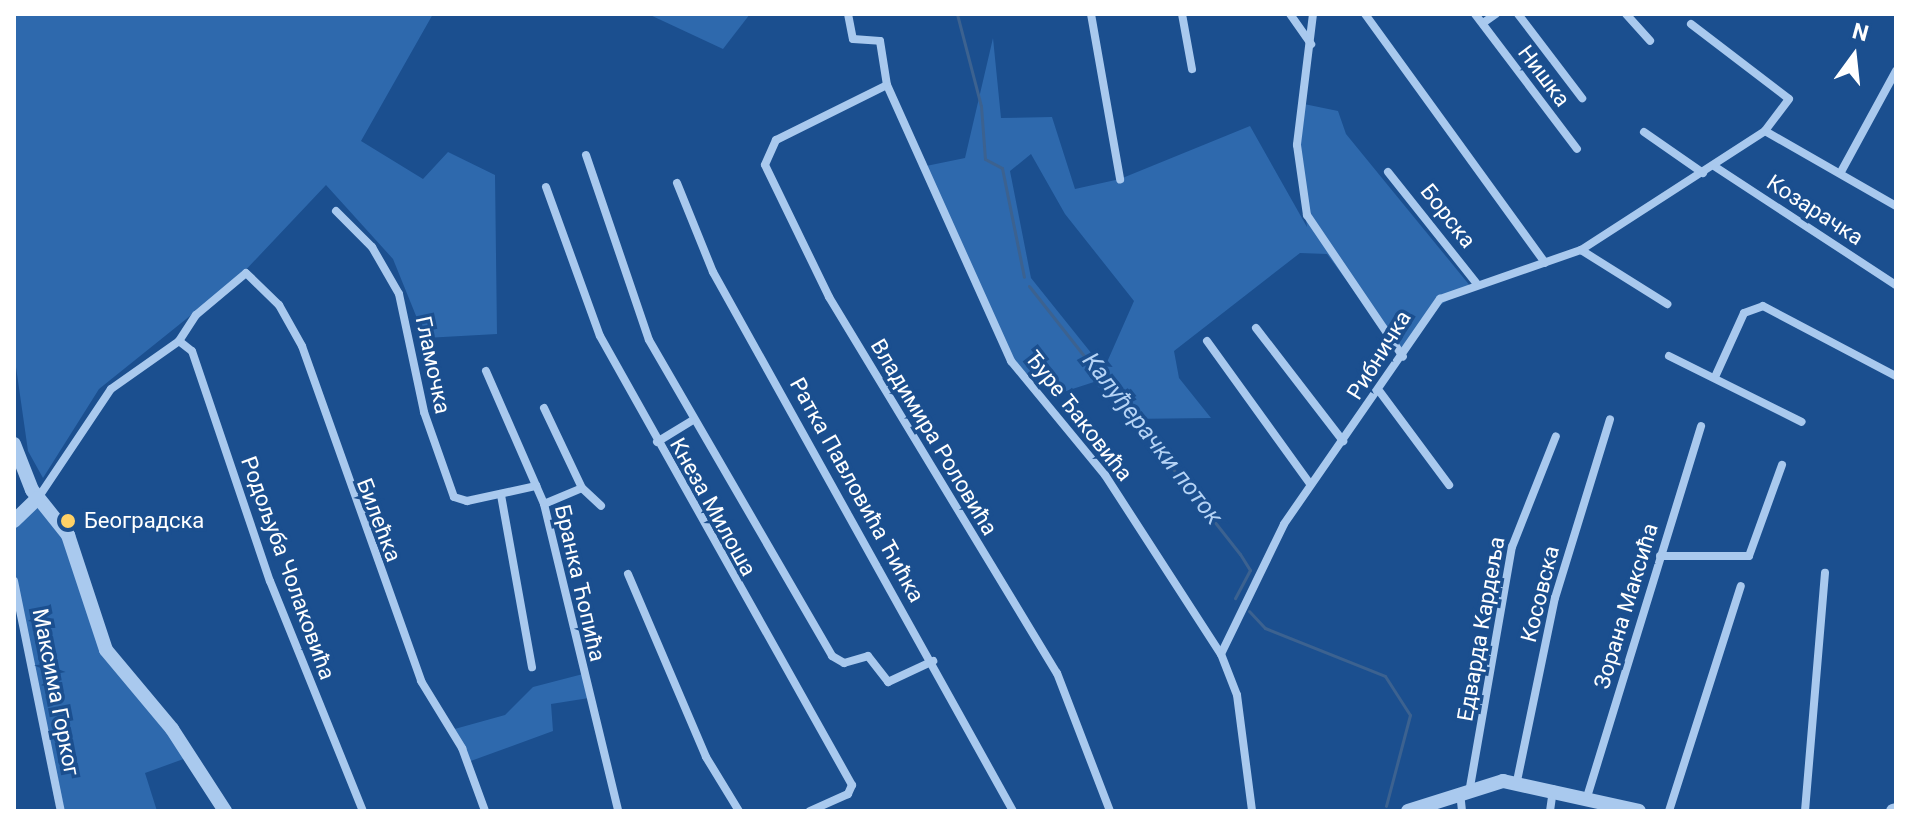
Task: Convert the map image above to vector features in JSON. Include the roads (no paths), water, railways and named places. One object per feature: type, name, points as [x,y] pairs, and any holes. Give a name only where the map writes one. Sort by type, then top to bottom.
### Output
[{"type":"street","name":"Ђуре Ђаковића","points":[[848,14],[853,39],[880,41],[887,85],[1011,361],[1105,475],[1221,654],[1237,695],[1252,811]]},
{"type":"street","points":[[1091,14],[1122,161],[1120,179]]},
{"type":"street","points":[[1182,14],[1192,69]]},
{"type":"street","points":[[1290,14],[1311,44]]},
{"type":"street","points":[[1313,14],[1297,145],[1307,215],[1403,357]]},
{"type":"street","points":[[1365,14],[1545,263]]},
{"type":"street","name":"Нишка","points":[[1475,14],[1577,149]]},
{"type":"street","points":[[1483,23],[1496,14]]},
{"type":"street","name":"Нишка","points":[[1518,14],[1582,98]]},
{"type":"street","points":[[1626,14],[1650,41]]},
{"type":"street","name":"Рибничка","points":[[1221,654],[1235,612],[1310,484],[1380,392],[1403,357],[1416,325],[1440,299],[1581,250],[1765,131],[1789,99],[1691,24]]},
{"type":"street","points":[[1842,170],[1896,71]]},
{"type":"street","name":"Владимира Роловића","points":[[887,85],[831,107],[770,145],[765,165],[829,297],[1057,673],[1110,811]]},
{"type":"street","points":[[1765,131],[1842,170],[1895,203]]},
{"type":"street","points":[[1644,132],[1703,173]]},
{"type":"street","name":"Кнеза Милоша","points":[[586,155],[636,310],[693,420],[837,662],[868,656],[888,682],[933,661]]},
{"type":"street","name":"Козарачка","points":[[1714,166],[1896,285]]},
{"type":"street","name":"Борска","points":[[1388,172],[1478,285]]},
{"type":"street","name":"Ратка Павловића Ћићка","points":[[677,183],[713,272],[933,661],[1013,811]]},
{"type":"street","name":"Кнеза Милоша","points":[[546,187],[591,318],[657,442],[852,785],[848,794],[810,811]]},
{"type":"street","name":"Гламочка","points":[[336,211],[372,247],[395,286],[448,487],[460,500],[501,495],[536,486]]},
{"type":"street","points":[[1581,250],[1667,304]]},
{"type":"street","name":"Билећка","points":[[179,341],[225,289],[246,273],[258,277],[302,346],[421,681],[462,748],[485,811]]},
{"type":"street","points":[[1715,377],[1744,313],[1763,306],[1896,376]]},
{"type":"street","points":[[1256,328],[1343,441]]},
{"type":"street","points":[[14,521],[38,498],[111,389],[179,341]]},
{"type":"street","name":"Родољуба Чолаковића","points":[[179,341],[192,351],[270,581],[363,811]]},
{"type":"street","points":[[1207,341],[1310,484]]},
{"type":"street","points":[[1669,356],[1802,422]]},
{"type":"street","name":"Бранка Ћопића","points":[[486,371],[544,504],[618,811]]},
{"type":"street","points":[[1380,392],[1449,485]]},
{"type":"street","points":[[544,408],[582,488],[601,506]]},
{"type":"street","name":"Косовска","points":[[1517,781],[1555,598],[1610,419]]},
{"type":"street","points":[[657,442],[693,420]]},
{"type":"street","name":"Зорана Максића","points":[[1587,797],[1701,426]]},
{"type":"street","name":"Едварда Кардеља","points":[[1462,811],[1512,547],[1556,436]]},
{"type":"street","points":[[14,444],[38,498],[68,535],[106,650],[172,729],[225,811]]},
{"type":"street","points":[[1660,556],[1749,556],[1782,465]]},
{"type":"street","points":[[544,504],[582,488]]},
{"type":"street","points":[[501,495],[532,667]]},
{"type":"street","points":[[1805,811],[1825,573]]},
{"type":"street","points":[[628,574],[706,757],[739,811]]},
{"type":"street","name":"Максима Горког","points":[[14,581],[61,811]]},
{"type":"street","points":[[1669,811],[1741,586]]},
{"type":"street","points":[[1408,811],[1464,789],[1517,781],[1639,811]]},
{"type":"street","points":[[1550,811],[1553,788]]},
{"type":"waterway","name":"Калуђерачки поток","points":[[957,14],[981,106],[985,159],[1002,168],[1024,277]]},
{"type":"waterway","name":"Калуђерачки поток","points":[[1029,286],[1240,554],[1250,570],[1235,598]]},
{"type":"waterway","name":"Калуђерачки поток","points":[[1249,611],[1265,628],[1385,676],[1410,715],[1386,806]]},
{"type":"place","name":"Београдска","points":[[68,521]]}]
